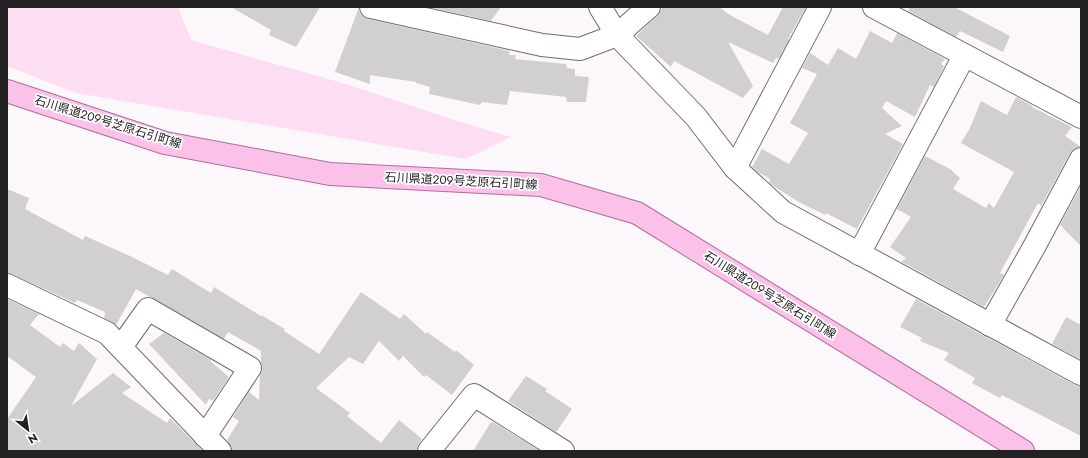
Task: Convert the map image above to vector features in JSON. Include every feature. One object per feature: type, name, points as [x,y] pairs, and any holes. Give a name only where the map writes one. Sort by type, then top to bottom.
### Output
[{"type":"main road","name":"石川県道209号芝原石引町線","points":[[7,91],[165,143],[330,174],[541,185],[637,213],[1023,451]]},
{"type":"street","points":[[371,7],[542,45],[580,49],[617,35],[649,7]]},
{"type":"street","points":[[600,7],[617,35],[696,117],[735,168],[783,212],[1081,374]]},
{"type":"street","points":[[735,168],[820,7]]},
{"type":"street","points":[[874,7],[1081,117]]},
{"type":"street","points":[[859,254],[964,56]]},
{"type":"street","points":[[990,325],[1038,241],[1081,159]]},
{"type":"street","points":[[7,285],[107,333],[213,443],[250,368],[148,309],[121,347]]},
{"type":"street","points":[[429,451],[474,396],[563,451]]},
{"type":"shaded area","points":[[7,7],[178,7],[191,40],[346,84],[457,121],[511,137],[466,159],[76,93],[7,66]]},
{"type":"building","points":[[231,7],[320,7],[296,47],[269,35],[271,30]]},
{"type":"building","points":[[359,7],[359,11],[362,16],[368,19],[510,51],[509,55],[516,55],[515,59],[566,64],[567,68],[575,69],[575,76],[589,77],[586,102],[567,102],[566,97],[510,91],[507,105],[482,102],[480,105],[429,94],[430,87],[416,82],[370,75],[370,84],[335,72]]},
{"type":"building","points":[[429,7],[501,7],[491,21]]},
{"type":"building","points":[[663,7],[719,7],[730,15],[768,35],[783,7],[806,7],[788,39],[789,40],[779,59],[776,58],[773,63],[728,42],[753,86],[743,98],[674,61],[671,67],[636,36],[657,16]]},
{"type":"building","points":[[910,7],[954,7],[1010,36],[1003,52],[960,31],[956,37],[908,11]]},
{"type":"building","points":[[870,31],[892,43],[897,33],[945,59],[941,64],[944,66],[934,87],[930,85],[915,117],[886,101],[882,108],[902,126],[885,134],[903,144],[857,229],[826,213],[825,215],[799,202],[772,185],[769,182],[770,179],[752,167],[762,149],[789,164],[808,133],[790,123],[817,74],[802,68],[810,53],[828,65],[838,48],[856,59]]},
{"type":"building","points":[[1016,97],[1033,106],[1032,107],[1072,127],[1065,136],[1081,147],[1075,148],[1070,153],[1041,206],[1038,203],[1000,273],[1004,275],[984,307],[901,262],[906,258],[890,247],[911,217],[897,209],[925,156],[950,169],[960,178],[953,189],[986,208],[989,203],[994,208],[1014,172],[961,143],[970,128],[981,101],[1007,115]]},
{"type":"building","points":[[1081,186],[1081,246],[1060,225]]},
{"type":"building","points":[[7,189],[29,198],[25,209],[83,240],[85,236],[168,275],[172,269],[211,293],[214,287],[285,329],[284,331],[319,354],[361,292],[400,319],[404,314],[426,334],[427,332],[455,352],[456,350],[474,365],[452,395],[426,375],[424,377],[403,356],[399,361],[379,341],[363,364],[349,357],[316,388],[350,413],[347,416],[381,443],[399,420],[422,439],[417,451],[232,451],[232,448],[227,440],[239,421],[233,417],[249,392],[259,400],[260,375],[262,369],[261,351],[228,332],[224,339],[136,289],[116,325],[104,318],[105,312],[77,300],[75,303],[7,273]]},
{"type":"building","points":[[7,299],[39,314],[30,325],[60,347],[63,343],[74,351],[79,343],[97,359],[71,406],[113,373],[131,387],[122,393],[167,423],[170,418],[203,451],[7,451],[7,419],[36,377],[7,356]]},
{"type":"building","points":[[916,299],[1075,385],[1081,386],[1081,436],[1002,395],[1000,398],[972,383],[975,378],[944,360],[949,353],[920,341],[922,338],[900,327]]},
{"type":"building","points":[[1066,317],[1081,325],[1081,360],[1052,344]]},
{"type":"building","points":[[164,333],[211,360],[210,361],[229,377],[213,401],[209,399],[206,405],[149,344]]},
{"type":"building","points":[[526,376],[547,389],[545,391],[572,409],[556,432],[508,401]]},
{"type":"building","points":[[491,422],[493,422],[540,451],[473,451]]}]
